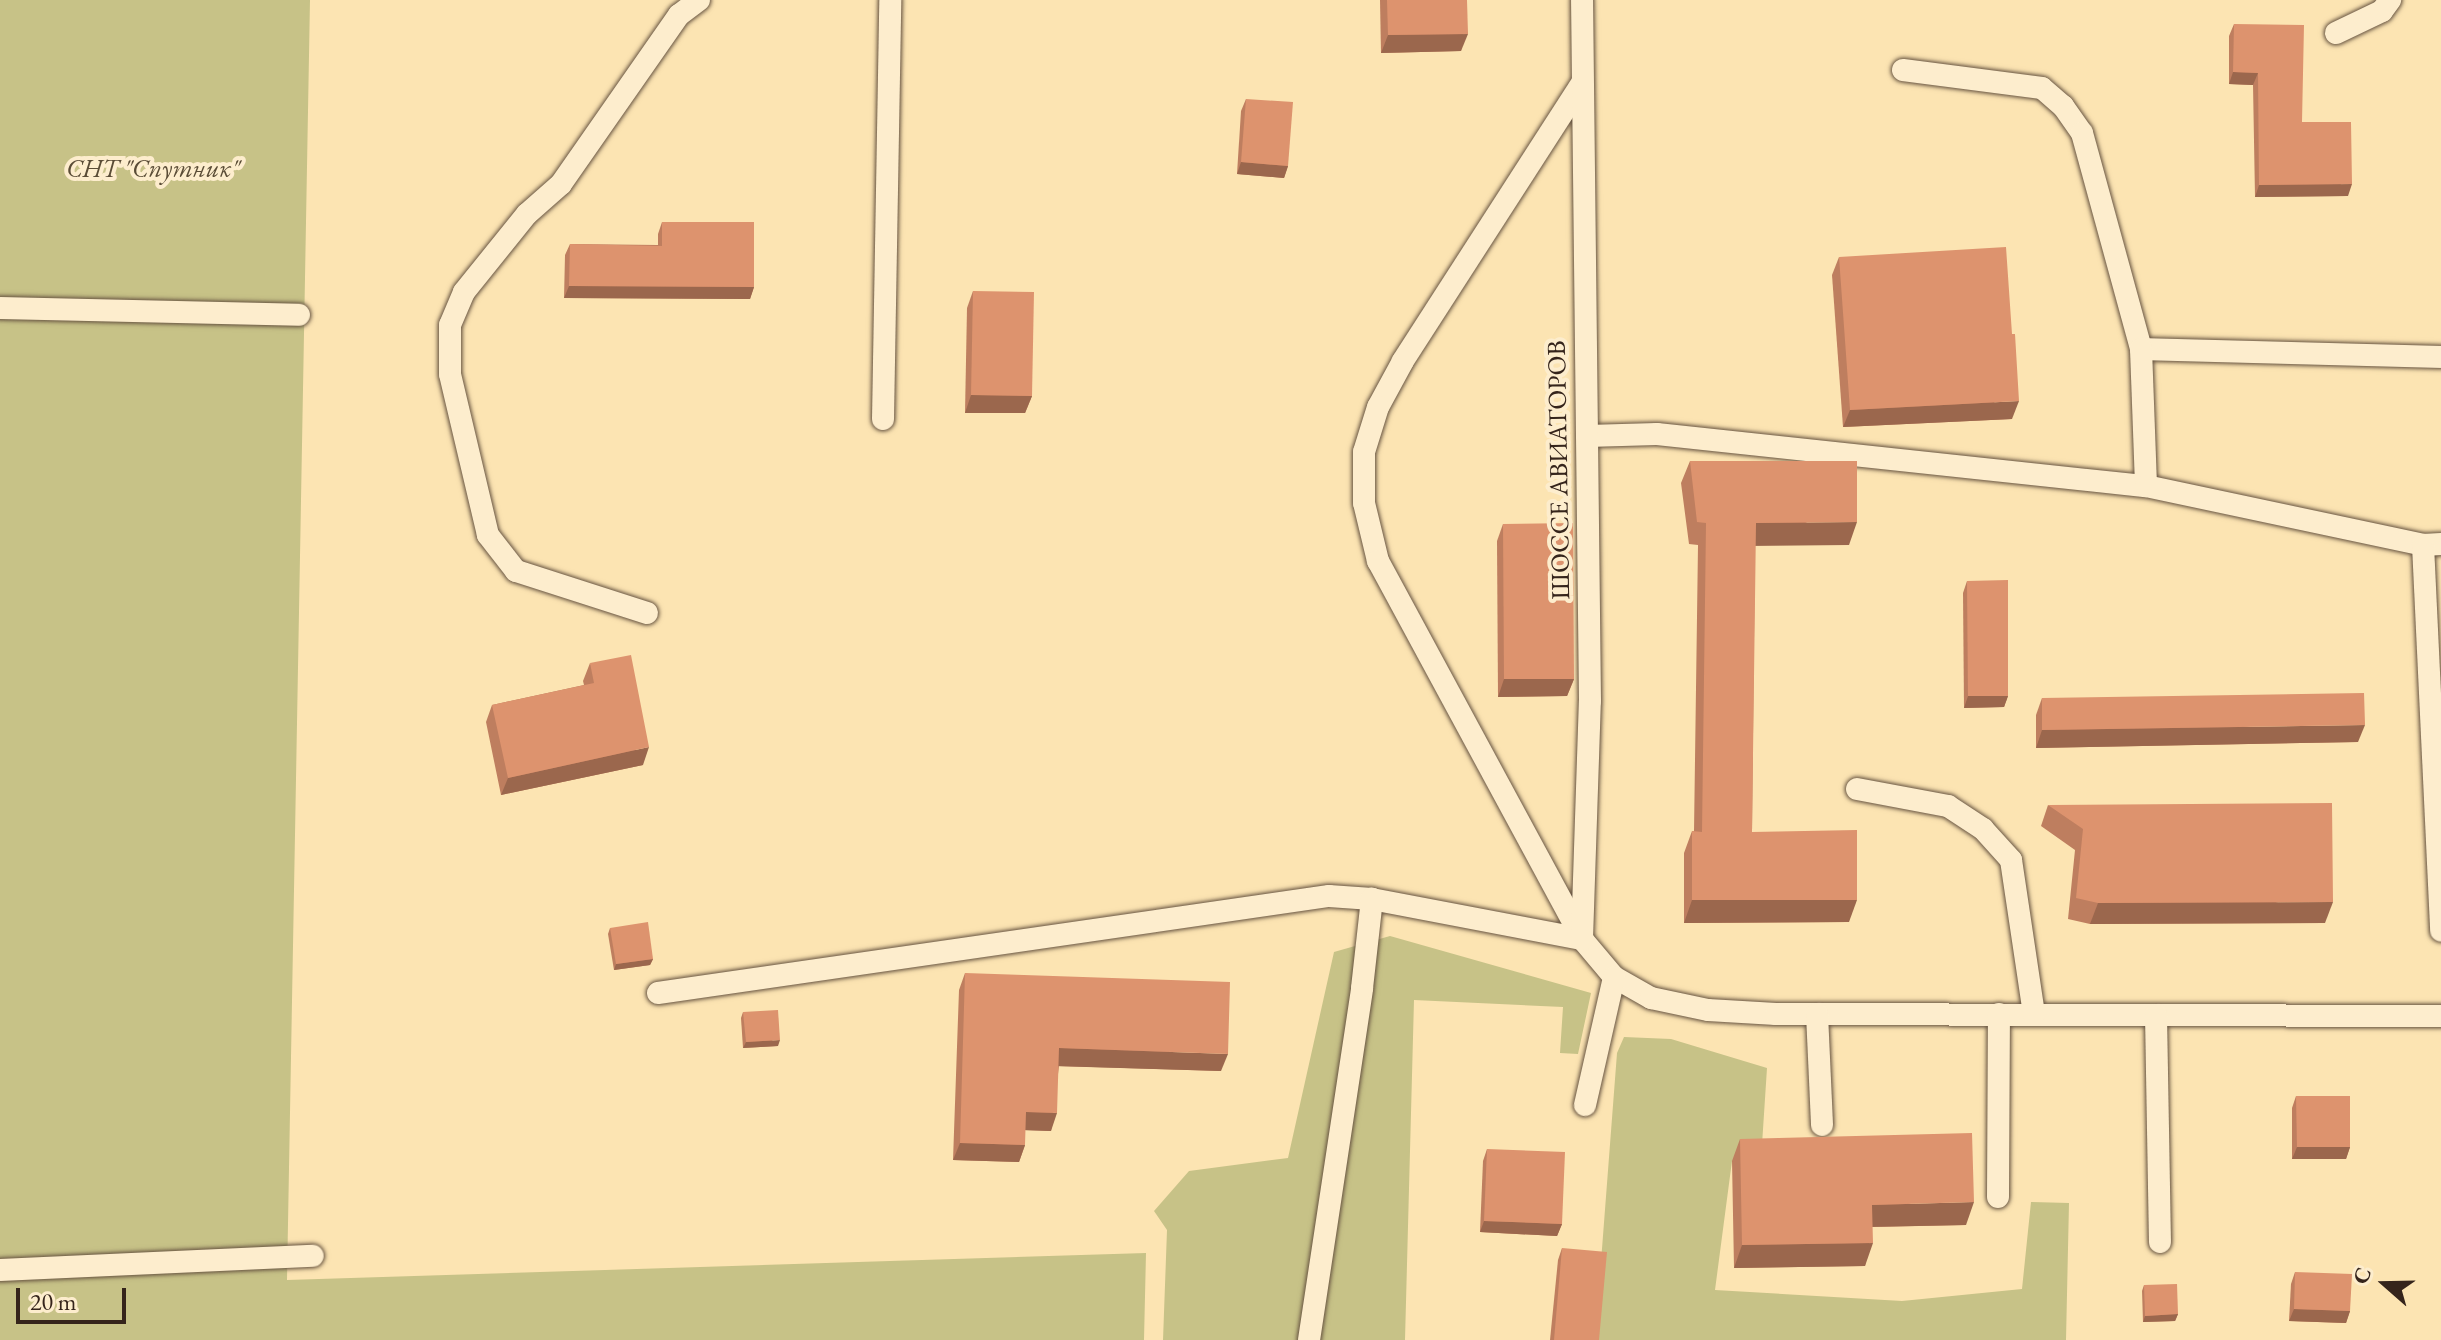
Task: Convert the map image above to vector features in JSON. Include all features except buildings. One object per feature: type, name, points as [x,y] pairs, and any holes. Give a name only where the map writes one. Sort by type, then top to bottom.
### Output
[{"type":"lane","points":[[647,613],[516,571],[488,535],[450,374],[450,325],[464,292],[527,214],[561,184],[679,15],[699,0]]},
{"type":"lane","points":[[883,419],[890,0]]},
{"type":"lane","name":"ШОССЕ АВИАТОРОВ","points":[[1582,0],[1590,701],[1582,939]]},
{"type":"lane","points":[[2336,33],[2382,11],[2390,0]]},
{"type":"lane","points":[[1903,70],[2042,88],[2063,106],[2082,133],[2141,349],[2146,486]]},
{"type":"lane","points":[[1582,83],[1403,361],[1378,407],[1364,452],[1364,503],[1378,561],[1582,939],[1614,977],[1651,998],[1708,1010],[1817,1014],[2441,1016]]},
{"type":"lane","points":[[0,308],[299,315]]},
{"type":"lane","points":[[2141,349],[2441,357]]},
{"type":"lane","points":[[1587,436],[1657,434],[2146,486],[2432,545],[2441,931]]},
{"type":"lane","points":[[1857,789],[1948,806],[1983,829],[2011,860],[2034,1014]]},
{"type":"lane","points":[[658,993],[1329,896],[1372,899],[1582,939]]},
{"type":"lane","points":[[1309,1340],[1362,988],[1372,899]]},
{"type":"lane","points":[[1585,1105],[1614,977]]},
{"type":"lane","points":[[1817,1014],[1822,1125]]},
{"type":"lane","points":[[1998,1197],[1999,1014]]},
{"type":"lane","points":[[2156,1015],[2160,1242]]},
{"type":"lane","points":[[0,1270],[313,1256]]},
{"type":"green space","name":"СНТ \"Спутник\"","points":[[0,0],[310,0],[287,1280],[1146,1253],[1144,1340],[0,1340]]},
{"type":"green space","points":[[1390,936],[1591,993],[1578,1054],[1560,1053],[1563,1007],[1414,1000],[1405,1340],[1163,1340],[1167,1230],[1154,1211],[1189,1171],[1288,1158],[1334,952]]},
{"type":"green space","points":[[1624,1037],[1671,1039],[1767,1068],[1761,1160],[1732,1161],[1715,1290],[1902,1301],[2022,1289],[2031,1202],[2069,1203],[2066,1340],[1595,1340],[1617,1053]]}]
